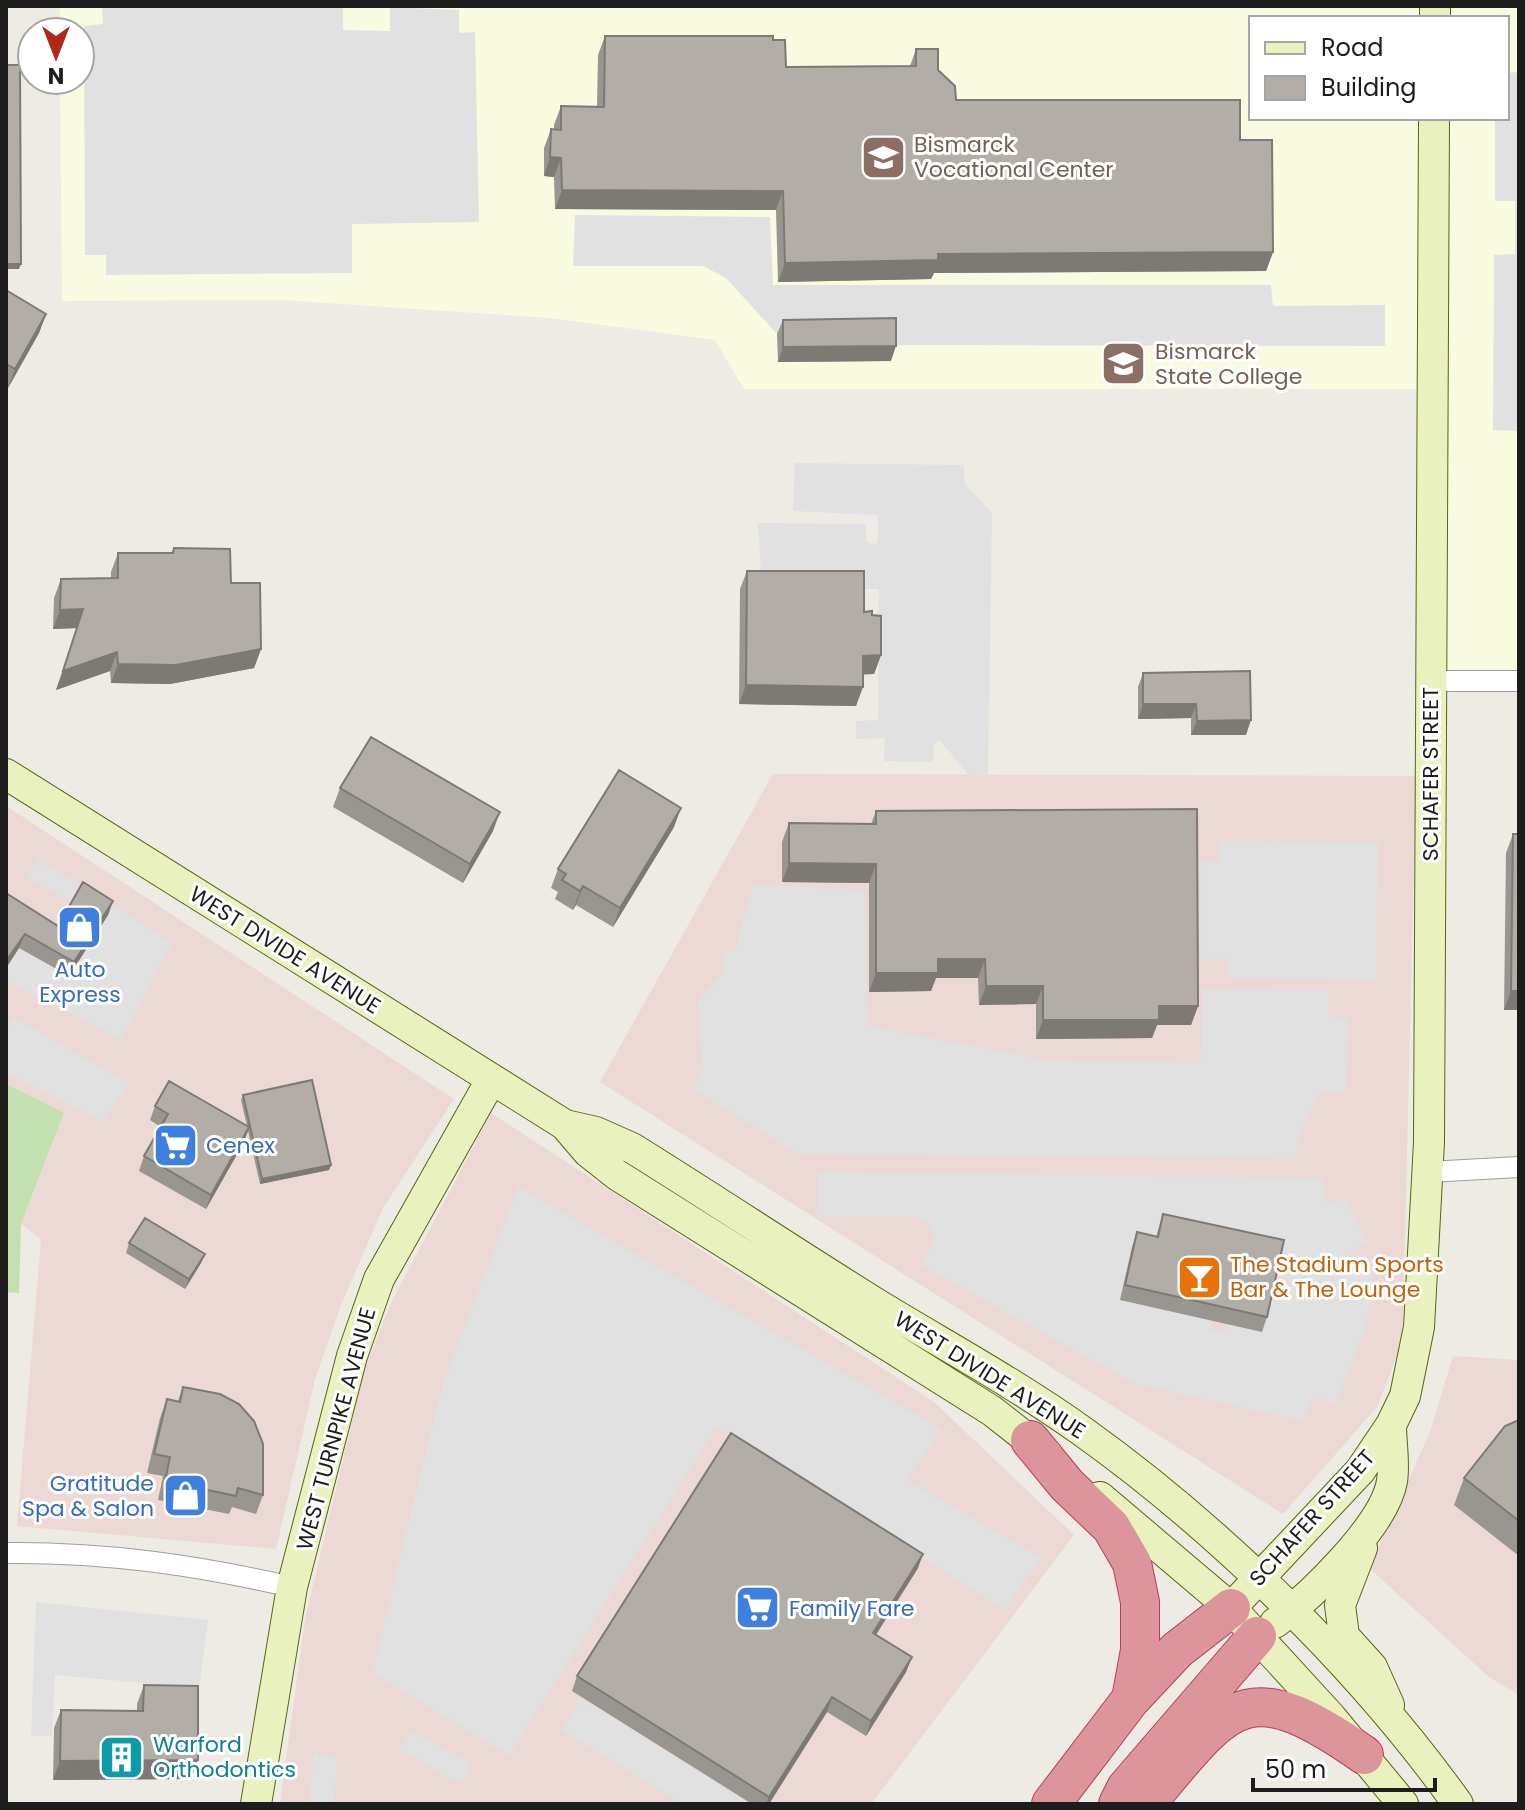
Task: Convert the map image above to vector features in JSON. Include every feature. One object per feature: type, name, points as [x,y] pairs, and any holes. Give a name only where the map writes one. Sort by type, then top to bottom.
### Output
[{"type":"highway","points":[[1030,1440],[1067,1485],[1111,1527],[1132,1563],[1141,1626],[1131,1699]]},
{"type":"highway","points":[[1051,1804],[1131,1699],[1177,1650],[1231,1608]]},
{"type":"highway","points":[[1118,1804],[1126,1788],[1257,1636]]},
{"type":"highway","points":[[1146,1804],[1201,1739],[1239,1711],[1258,1705],[1296,1712],[1364,1755]]},
{"type":"street","name":"SCHAFER STREET","points":[[1231,1608],[1360,1471],[1391,1425],[1405,1396],[1419,1327],[1428,1172],[1434,120]]},
{"type":"street","points":[[1429,681],[1519,681]]},
{"type":"street","name":"WEST DIVIDE AVENUE","points":[[6,774],[565,1125],[588,1152],[617,1175],[992,1411],[1231,1608],[1364,1755],[1403,1804]]},
{"type":"street","name":"WEST TURNPIKE AVENUE","points":[[256,1804],[292,1587],[352,1356],[369,1304],[407,1227],[491,1080]]},
{"type":"street","name":"WEST DIVIDE AVENUE","points":[[565,1125],[596,1132],[632,1148],[866,1298],[1027,1392],[1149,1483],[1291,1611],[1403,1736],[1458,1804]]},
{"type":"street","points":[[1428,1172],[1519,1167]]},
{"type":"street","name":"SCHAFER STREET","points":[[1257,1636],[1291,1611],[1348,1552],[1379,1511],[1392,1482],[1391,1425]]},
{"type":"street","points":[[1379,1511],[1351,1572],[1340,1605],[1344,1636],[1372,1667],[1403,1736]]},
{"type":"street","points":[[6,1553],[128,1556],[209,1568],[292,1587]]},
{"type":"shaded area","name":"Bismarck State College","points":[[60,6],[1519,6],[1519,681],[1429,681],[1432,389],[744,389],[715,340],[550,318],[282,300],[62,301],[60,96],[96,96],[96,16],[60,16]]},
{"type":"shaded area","points":[[102,6],[343,8],[343,30],[390,31],[390,7],[459,10],[459,33],[475,32],[479,222],[352,224],[352,273],[106,275],[106,255],[85,255],[84,96],[96,96],[96,25],[103,24]]},
{"type":"shaded area","points":[[1519,50],[1519,431],[1493,430],[1494,255],[1515,254],[1515,201],[1495,201],[1495,120],[1509,120],[1509,73],[1518,72]]},
{"type":"shaded area","points":[[575,215],[770,217],[773,285],[1271,285],[1273,306],[1385,305],[1385,346],[890,345],[777,334],[726,278],[703,266],[573,266]]},
{"type":"shaded area","points":[[795,463],[964,465],[964,483],[992,513],[988,776],[969,776],[940,740],[934,744],[933,762],[884,761],[885,738],[856,739],[856,721],[878,720],[879,589],[762,589],[758,523],[866,524],[866,541],[872,545],[878,542],[878,515],[793,511]]},
{"type":"shaded area","points":[[773,774],[1416,776],[1403,1321],[1398,1353],[1377,1407],[1283,1514],[600,1082]]},
{"type":"shaded area","points":[[6,806],[454,1099],[383,1208],[341,1305],[315,1379],[276,1549],[17,1526],[41,1239],[21,1224],[64,1114],[6,1084]]},
{"type":"shaded area","points":[[1220,841],[1378,842],[1376,980],[1228,978],[1228,959],[1201,960],[1200,862],[1219,861]]},
{"type":"shaded area","points":[[38,859],[86,888],[74,903],[27,878]]},
{"type":"shaded area","points":[[753,885],[864,890],[868,1026],[1045,1060],[1201,1063],[1202,990],[1328,991],[1329,1017],[1348,1018],[1346,1093],[1320,1092],[1297,1141],[1297,1159],[798,1154],[692,1088],[703,1072],[698,1001],[724,972],[724,952],[735,951]]},
{"type":"shaded area","points":[[114,905],[172,943],[121,1040],[6,981],[6,968],[19,948],[71,976]]},
{"type":"shaded area","points":[[13,1017],[130,1084],[103,1122],[6,1073],[6,1030]]},
{"type":"shaded area","points":[[491,1113],[934,1402],[1074,1535],[871,1804],[280,1804],[305,1619],[364,1371],[390,1305]]},
{"type":"shaded area","points":[[818,1172],[1323,1178],[1324,1201],[1329,1204],[1345,1196],[1368,1242],[1352,1249],[1351,1255],[1375,1259],[1367,1325],[1335,1405],[1318,1398],[1311,1400],[1304,1421],[1135,1384],[921,1265],[935,1239],[929,1224],[917,1217],[817,1217]],"holes":[[[1153,1252],[1262,1332],[1227,1324],[1225,1333],[1210,1329],[1211,1320]]]},
{"type":"shaded area","points":[[518,1187],[942,1429],[907,1480],[1042,1558],[1004,1610],[717,1427],[509,1756],[372,1673],[442,1386]]},
{"type":"shaded area","points":[[1453,1356],[1519,1360],[1519,1695],[1489,1677],[1369,1568],[1430,1432]]},
{"type":"shaded area","points":[[36,1602],[208,1620],[199,1688],[55,1675],[52,1736],[31,1736]]},
{"type":"shaded area","points":[[581,1698],[751,1804],[683,1804],[561,1730]]},
{"type":"shaded area","points":[[411,1731],[472,1764],[461,1784],[399,1750]]},
{"type":"shaded area","points":[[314,1753],[338,1758],[333,1804],[309,1804]]},
{"type":"green space","points":[[6,1084],[64,1113],[21,1224],[19,1293],[6,1292]]},
{"type":"building","points":[[605,36],[773,36],[773,40],[785,40],[786,67],[916,66],[916,49],[938,49],[938,70],[955,86],[956,100],[1240,100],[1240,140],[1272,140],[1273,252],[938,254],[938,260],[785,263],[783,191],[562,190],[561,158],[550,157],[551,129],[561,130],[561,106],[604,107]]},
{"type":"building","points":[[6,65],[16,65],[16,96],[20,96],[21,264],[6,264]]},
{"type":"building","points":[[6,290],[46,314],[15,369],[6,364]]},
{"type":"building","points":[[896,318],[896,346],[783,347],[783,320]]},
{"type":"building","points":[[174,548],[230,549],[231,583],[260,583],[261,649],[176,665],[118,664],[117,652],[63,671],[83,609],[60,610],[61,579],[118,578],[118,553],[173,553]]},
{"type":"building","points":[[747,571],[864,571],[864,612],[872,611],[872,615],[881,616],[881,655],[863,656],[863,687],[746,685]]},
{"type":"building","points":[[1250,671],[1251,720],[1197,721],[1196,704],[1143,704],[1143,673]]},
{"type":"building","points":[[371,737],[500,812],[470,864],[340,788]]},
{"type":"building","points":[[619,770],[681,808],[620,908],[583,886],[580,891],[562,880],[566,874],[558,869]]},
{"type":"building","points":[[1197,809],[1198,1006],[1159,1006],[1159,1020],[1043,1020],[1043,986],[986,986],[985,959],[938,959],[938,973],[876,973],[876,864],[789,863],[789,823],[876,824],[876,811]]},
{"type":"building","points":[[1513,834],[1519,834],[1519,991],[1511,991]]},
{"type":"building","name":"Auto Express","points":[[83,882],[113,901],[74,962],[25,934],[6,961],[6,893],[58,926]]},
{"type":"building","name":"Cenex","points":[[312,1080],[331,1165],[262,1179],[243,1095]]},
{"type":"building","points":[[169,1081],[249,1127],[211,1195],[144,1156],[168,1114],[155,1106]]},
{"type":"building","name":"The Stadium Sports Bar & The Lounge","points":[[1163,1214],[1284,1240],[1267,1317],[1125,1285],[1137,1232],[1158,1237]]},
{"type":"building","points":[[145,1218],[205,1254],[189,1279],[129,1243]]},
{"type":"building","points":[[183,1387],[220,1394],[239,1404],[254,1421],[263,1444],[263,1495],[238,1488],[236,1496],[165,1481],[170,1457],[154,1454],[167,1399],[180,1402]]},
{"type":"building","points":[[1519,1420],[1519,1521],[1464,1478],[1505,1426]]},
{"type":"building","name":"Family Fare","points":[[731,1433],[923,1554],[873,1633],[912,1657],[871,1721],[832,1697],[769,1797],[577,1676]]},
{"type":"building","name":"Warford Orthodontics","points":[[144,1685],[198,1686],[198,1760],[60,1761],[61,1710],[143,1711]]},
{"type":"place","name":"Bismarck Vocational Center","points":[[883,157]]},
{"type":"place","name":"Bismarck State College","points":[[1124,364]]},
{"type":"place","name":"Auto Express","points":[[80,928]]},
{"type":"place","name":"Cenex","points":[[175,1145]]},
{"type":"place","name":"The Stadium Sports Bar & The Lounge","points":[[1199,1277]]},
{"type":"place","name":"Gratitude Spa & Salon","points":[[185,1496]]},
{"type":"place","name":"Family Fare","points":[[758,1608]]},
{"type":"place","name":"Warford Orthodontics","points":[[122,1757]]}]
